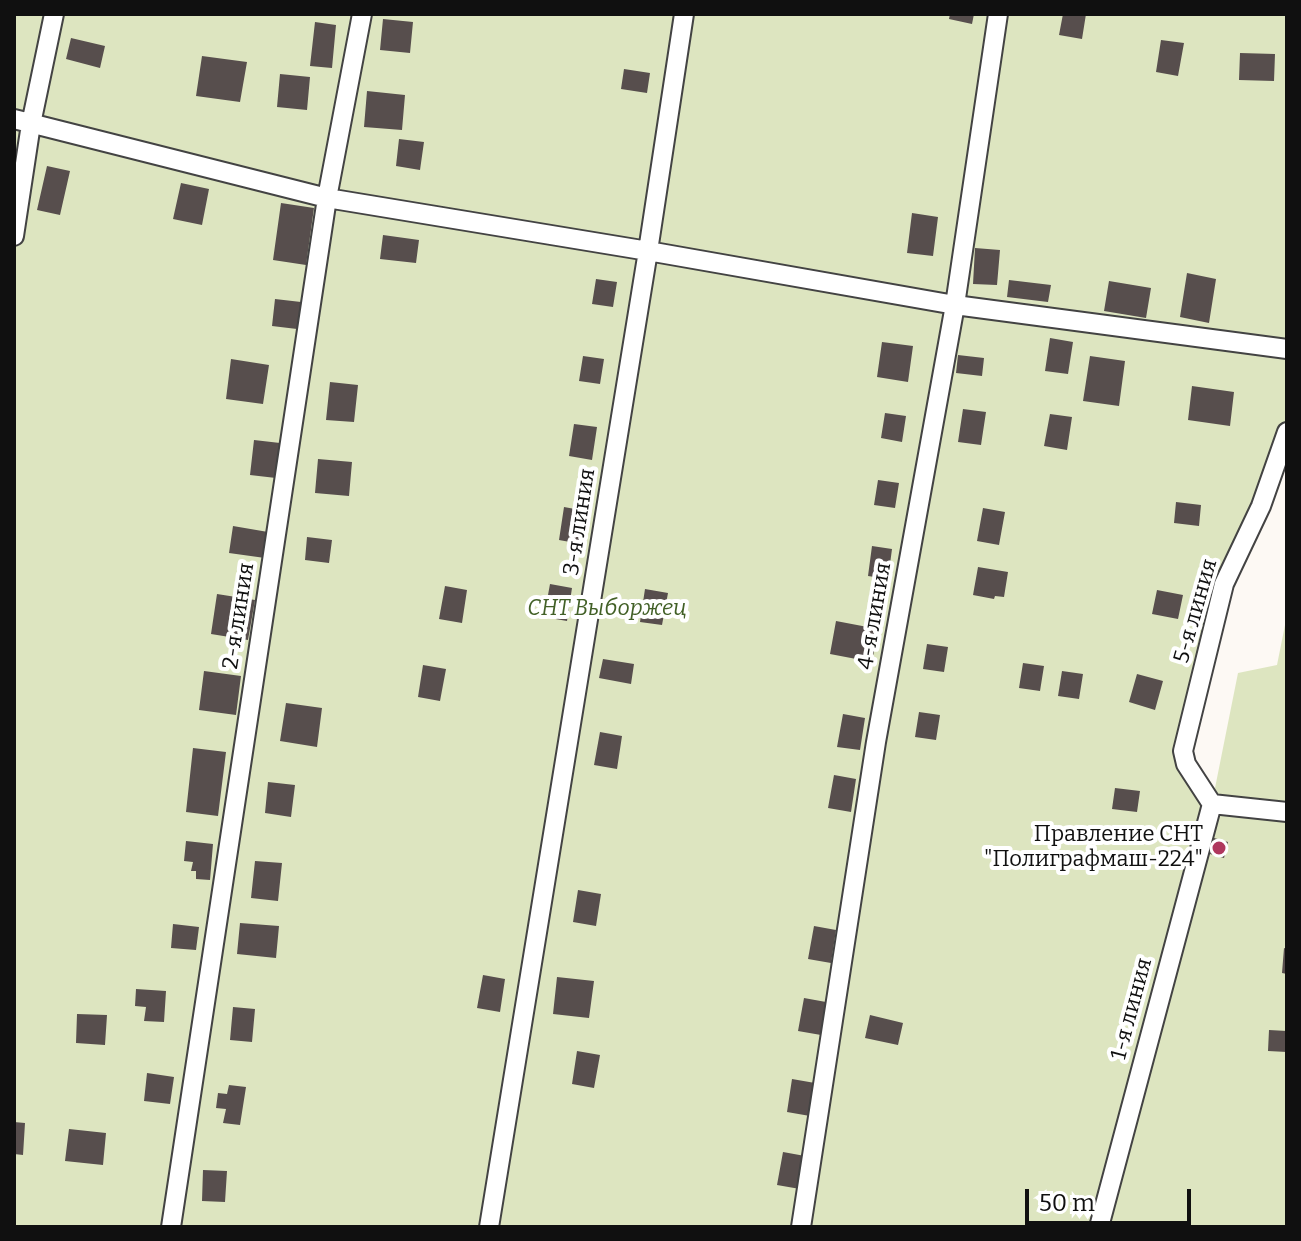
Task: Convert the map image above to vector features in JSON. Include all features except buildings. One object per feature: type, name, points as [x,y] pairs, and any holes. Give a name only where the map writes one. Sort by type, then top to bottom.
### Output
[{"type":"street","points":[[14,236],[23,122],[54,14]]},
{"type":"street","name":"2-я линия","points":[[171,1227],[327,198],[362,14]]},
{"type":"street","name":"3-я линия","points":[[489,1227],[684,14]]},
{"type":"street","name":"4-я линия","points":[[801,1227],[876,742],[955,305],[998,14]]},
{"type":"street","points":[[23,122],[327,198],[955,305],[1287,349]]},
{"type":"street","name":"5-я линия","points":[[1212,804],[1186,764],[1183,751],[1224,584],[1261,506],[1287,432]]},
{"type":"street","points":[[1212,804],[1287,812]]},
{"type":"street","name":"1-я линия","points":[[1099,1227],[1212,804]]},
{"type":"green space","name":"СНТ Выборжец","points":[[14,14],[1287,14],[1287,432],[1231,581],[1183,751],[1211,808],[1238,673],[1277,665],[1287,615],[1287,1227],[14,1227]]},
{"type":"place","name":"Правление СНТ \"Полиграфмаш-224\"","points":[[1219,848]]}]
